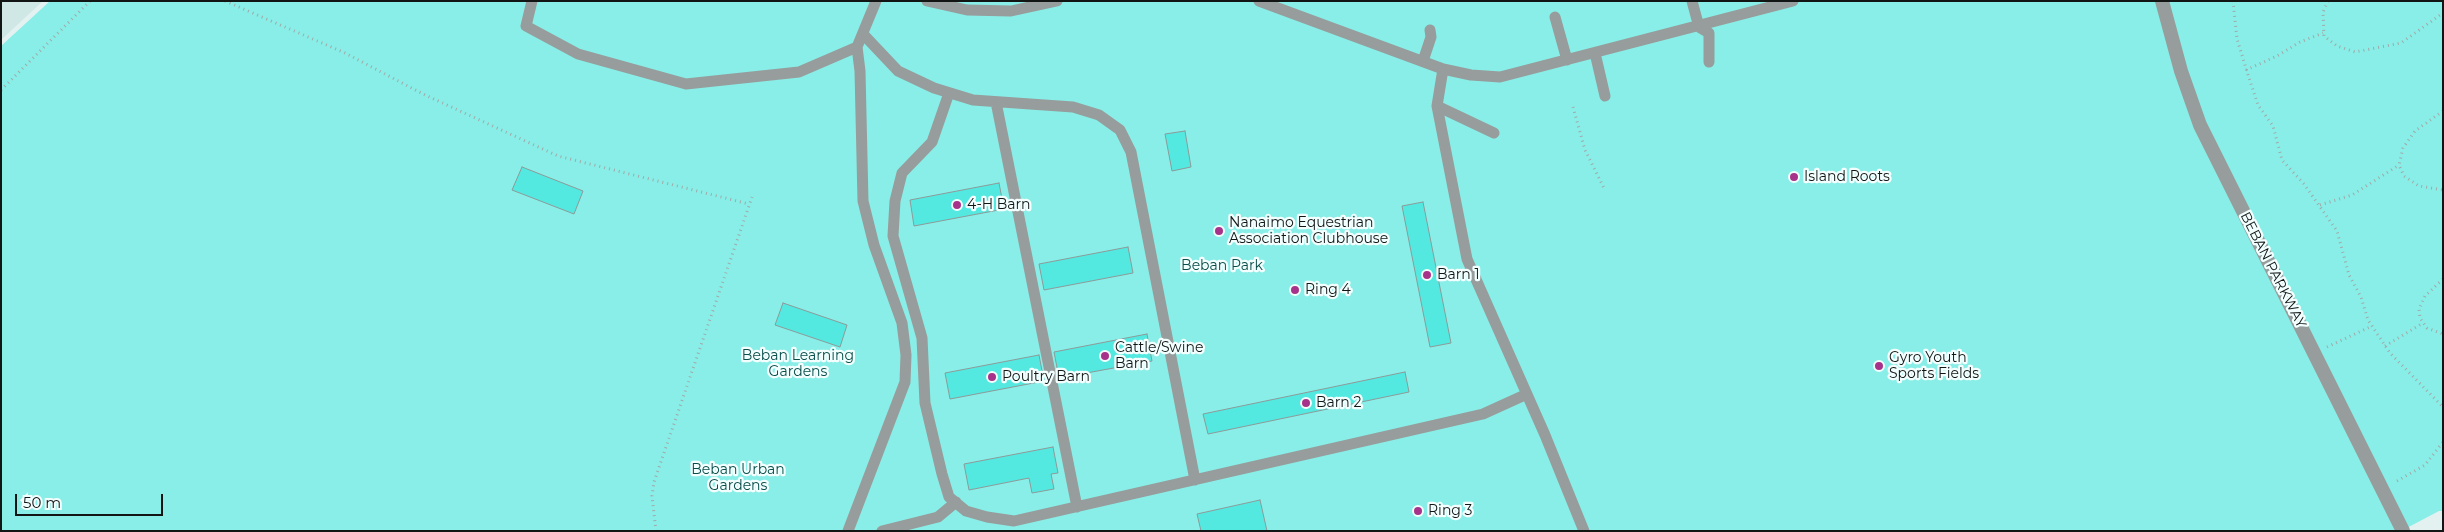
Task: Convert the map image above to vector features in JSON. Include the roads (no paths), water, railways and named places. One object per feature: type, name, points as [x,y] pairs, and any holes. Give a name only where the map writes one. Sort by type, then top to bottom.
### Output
[{"type":"street","name":"BEBAN PARKWAY","points":[[2162,1],[2181,71],[2200,125],[2403,531]]},
{"type":"lane","points":[[532,1],[526,26],[578,54],[686,84],[799,72],[857,47]]},
{"type":"lane","points":[[848,531],[904,382],[906,356],[902,323],[874,245],[863,201],[860,71],[857,47],[876,1]]},
{"type":"lane","points":[[927,1],[968,10],[1011,11],[1057,1]]},
{"type":"lane","points":[[1259,1],[1443,69],[1471,75],[1500,77],[1699,27],[1793,1]]},
{"type":"lane","points":[[1692,1],[1699,27],[1709,33],[1709,62]]},
{"type":"lane","points":[[1555,17],[1567,60]]},
{"type":"lane","points":[[1423,61],[1431,37],[1430,30]]},
{"type":"lane","points":[[863,34],[898,71],[934,88],[973,100],[1073,108],[1099,115],[1120,130],[1131,152],[1196,480]]},
{"type":"lane","points":[[1595,53],[1605,96]]},
{"type":"lane","points":[[1443,69],[1436,106],[1467,259],[1527,394],[1584,531]]},
{"type":"lane","points":[[949,93],[932,142],[902,173],[895,201],[893,236],[922,338],[925,403],[942,474],[949,496],[966,511],[987,517],[1014,521],[1483,414],[1527,394]]},
{"type":"lane","points":[[996,102],[1077,507]]},
{"type":"lane","points":[[1436,106],[1494,133]]},
{"type":"lane","points":[[882,531],[938,517],[956,502]]},
{"type":"place","name":"Island Roots","points":[[1794,177]]},
{"type":"place","name":"4-H Barn","points":[[957,205]]},
{"type":"place","name":"Nanaimo Equestrian Association Clubhouse","points":[[1219,231]]},
{"type":"place","name":"Barn 1","points":[[1427,275]]},
{"type":"place","name":"Ring 4","points":[[1295,290]]},
{"type":"place","name":"Cattle/Swine Barn","points":[[1105,356]]},
{"type":"place","name":"Gyro Youth Sports Fields","points":[[1879,366]]},
{"type":"place","name":"Poultry Barn","points":[[992,377]]},
{"type":"place","name":"Barn 2","points":[[1306,403]]},
{"type":"place","name":"Ring 3","points":[[1418,511]]},
{"type":"park label","name":"Beban Park","points":[[1222,266]]},
{"type":"park label","name":"Beban Learning Gardens","points":[[798,364]]},
{"type":"park label","name":"Beban Urban Gardens","points":[[738,478]]}]
